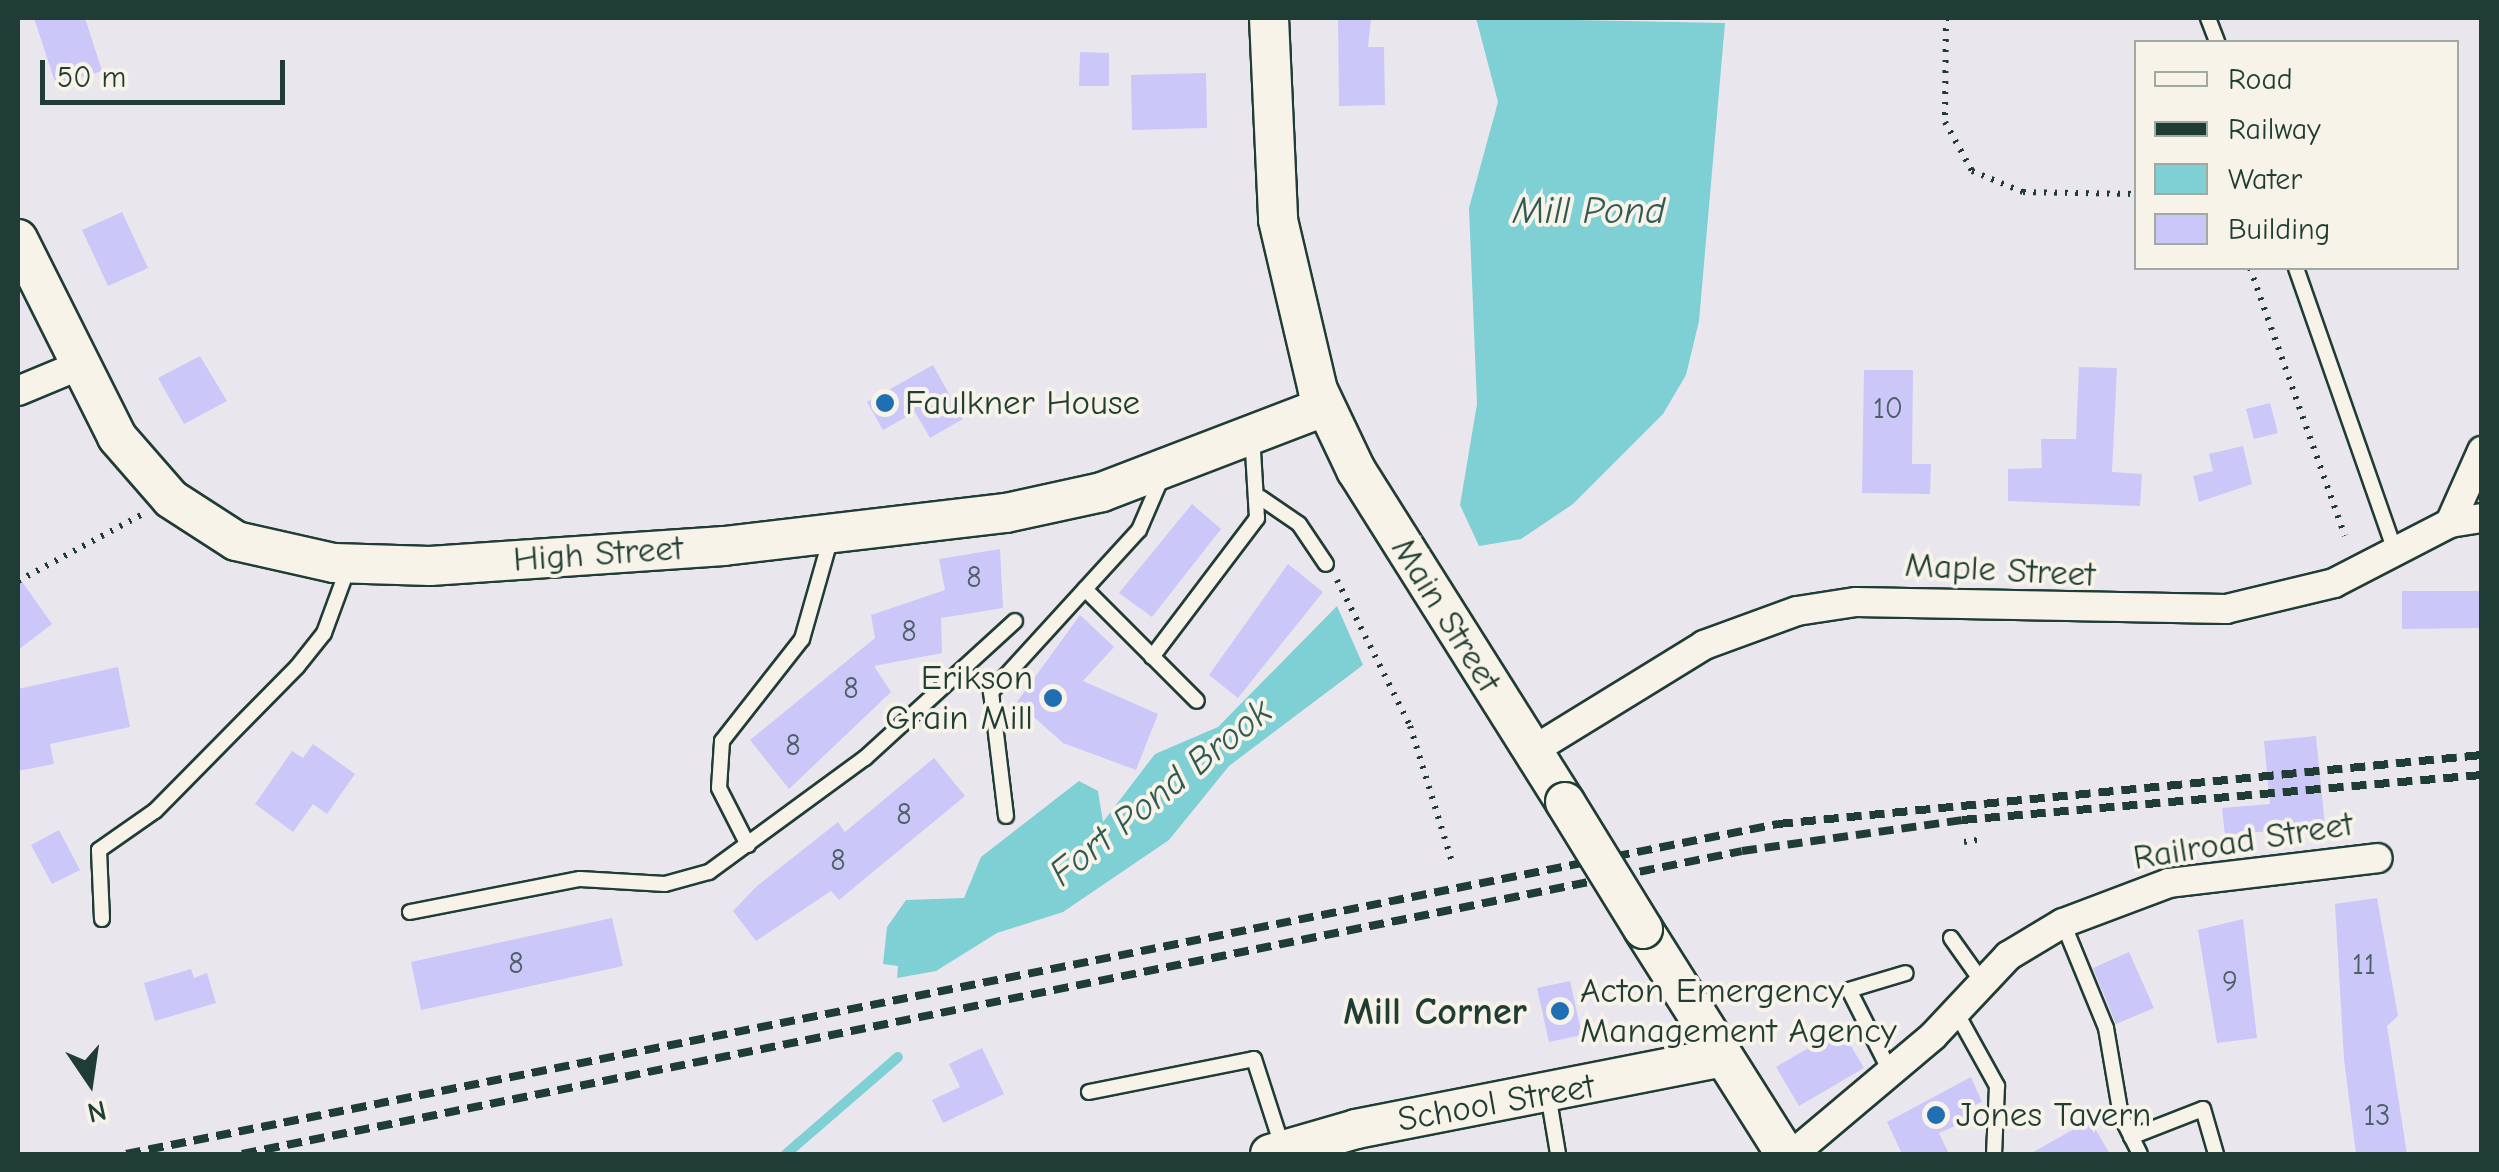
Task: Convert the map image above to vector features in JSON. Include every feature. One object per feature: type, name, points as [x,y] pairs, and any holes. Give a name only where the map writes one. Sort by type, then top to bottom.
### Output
[{"type":"street","name":"Main Street","points":[[1269,18],[1280,238],[1324,407],[1532,751],[1786,1154]]},
{"type":"street","name":"High Street","points":[[18,239],[78,366],[117,437],[171,499],[236,541],[349,564],[430,566],[832,533],[1025,510],[1164,469],[1324,407]]},
{"type":"street","points":[[18,392],[78,366]]},
{"type":"street","points":[[2450,522],[2482,451]]},
{"type":"street","name":"Maple Street","points":[[1532,751],[1704,645],[1797,611],[1856,602],[2191,613],[2319,589],[2397,557],[2450,522],[2482,518]]},
{"type":"street","name":"Railroad Street","points":[[1793,1154],[1892,1074],[2014,950],[2063,923],[2169,883],[2378,858]]},
{"type":"street","name":"School Street","points":[[1277,1152],[1723,1057]]},
{"type":"lane","points":[[2297,270],[2397,557]]},
{"type":"lane","points":[[1152,657],[1248,532],[1261,498],[1252,435]]},
{"type":"lane","points":[[1006,816],[991,692],[1154,510],[1164,469]]},
{"type":"lane","points":[[1261,498],[1299,524],[1326,564]]},
{"type":"lane","points":[[748,845],[720,788],[722,741],[802,639],[832,533]]},
{"type":"lane","points":[[102,919],[99,850],[155,811],[297,668],[324,633],[349,564]]},
{"type":"lane","points":[[1085,590],[1197,701]]},
{"type":"lane","points":[[410,912],[580,879],[677,883],[748,845],[865,758],[1014,621]]},
{"type":"lane","points":[[2063,923],[2106,1028],[2131,1138],[2140,1154]]},
{"type":"lane","points":[[1951,938],[1983,983]]},
{"type":"lane","points":[[1892,1074],[1849,990],[1906,972]]},
{"type":"lane","points":[[1956,1012],[1998,1086],[1994,1154]]},
{"type":"lane","points":[[1090,1092],[1254,1059],[1277,1152]]},
{"type":"lane","points":[[1548,1093],[1558,1154]]},
{"type":"lane","points":[[2131,1138],[2203,1109],[2216,1154]]},
{"type":"path","points":[[1946,18],[1943,111],[1966,165],[2012,190],[2134,194]]},
{"type":"path","points":[[2251,270],[2345,536]]},
{"type":"path","points":[[18,581],[171,499]]},
{"type":"path","points":[[1326,564],[1410,726],[1453,865]]},
{"type":"path","points":[[1964,842],[1984,840]]},
{"type":"water","name":"Mill Pond","points":[[1476,18],[1725,23],[1699,321],[1686,375],[1663,414],[1573,504],[1521,539],[1479,546],[1460,505],[1477,404],[1469,208],[1498,102]]},
{"type":"water","points":[[1337,606],[1363,665],[1229,766],[1169,840],[1063,912],[997,933],[936,971],[897,978],[898,966],[883,964],[887,927],[906,900],[964,898],[981,857],[1079,781],[1098,791],[1103,822],[1155,754],[1218,727]]},
{"type":"building","points":[[34,18],[85,18],[102,71],[56,85]]},
{"type":"building","points":[[1338,18],[1371,18],[1368,47],[1384,47],[1385,105],[1339,106]]},
{"type":"building","points":[[1080,52],[1109,53],[1109,86],[1079,86]]},
{"type":"building","points":[[1206,73],[1207,128],[1132,130],[1131,75]]},
{"type":"building","points":[[122,212],[148,268],[108,286],[82,230]]},
{"type":"building","points":[[200,356],[227,401],[184,424],[158,378]]},
{"type":"building","name":"Faulkner House","points":[[933,365],[963,419],[930,438],[915,412],[883,430],[867,402]]},
{"type":"building","points":[[2079,367],[2117,368],[2112,472],[2142,474],[2140,506],[2008,501],[2008,469],[2042,468],[2041,439],[2076,439]]},
{"type":"building","points":[[1864,370],[1913,370],[1912,464],[1931,464],[1930,494],[1862,493]]},
{"type":"building","points":[[2270,403],[2278,433],[2254,439],[2246,409]]},
{"type":"building","points":[[2243,446],[2252,484],[2199,502],[2193,476],[2213,471],[2209,454]]},
{"type":"building","points":[[1192,504],[1221,529],[1152,617],[1119,593]]},
{"type":"building","points":[[1000,549],[1003,608],[941,618],[942,653],[874,666],[891,692],[789,789],[750,740],[875,638],[871,615],[945,590],[939,559]]},
{"type":"building","points":[[1288,564],[1323,592],[1238,698],[1209,675]]},
{"type":"building","points":[[18,576],[52,624],[18,650]]},
{"type":"building","points":[[2402,591],[2482,591],[2482,628],[2402,629]]},
{"type":"building","name":"Erikson Grain Mill","points":[[1080,615],[1114,647],[1083,681],[1158,714],[1136,770],[1063,743],[1017,702]]},
{"type":"building","points":[[118,667],[130,727],[50,744],[54,764],[18,771],[18,689]]},
{"type":"building","points":[[2316,736],[2325,826],[2225,835],[2222,808],[2270,804],[2264,741]]},
{"type":"building","points":[[313,744],[355,774],[327,814],[313,804],[293,832],[255,804],[292,751],[303,758]]},
{"type":"building","points":[[934,758],[965,796],[839,900],[831,891],[756,941],[733,911],[757,886],[838,822],[845,832]]},
{"type":"building","points":[[59,830],[80,870],[52,884],[31,845]]},
{"type":"building","points":[[2377,898],[2398,1016],[2387,1026],[2407,1154],[2356,1154],[2344,1059],[2335,904]]},
{"type":"building","points":[[612,918],[623,966],[421,1010],[411,962]]},
{"type":"building","points":[[2243,919],[2257,1038],[2217,1043],[2198,930]]},
{"type":"building","points":[[2129,952],[2154,1008],[2116,1024],[2093,968]]},
{"type":"building","points":[[191,969],[194,978],[207,973],[216,1003],[155,1021],[144,983]]},
{"type":"building","name":"Acton Emergency Management Agency","points":[[1570,981],[1582,1035],[1549,1042],[1537,988]]},
{"type":"building","points":[[1841,1029],[1864,1068],[1799,1106],[1776,1067]]},
{"type":"building","points":[[982,1048],[1004,1094],[943,1123],[932,1100],[960,1087],[949,1064]]},
{"type":"building","name":"Jones Tavern","points":[[1971,1077],[1982,1102],[1964,1109],[1969,1120],[1939,1133],[1949,1154],[1902,1154],[1887,1122]]},
{"type":"building","points":[[2090,1120],[2110,1154],[2030,1154]]},
{"type":"waterway","name":"Fort Pond Brook","points":[[786,1154],[898,1057]]},
{"type":"railway","points":[[126,1154],[1778,824],[2482,755]]},
{"type":"railway","points":[[242,1154],[1742,851],[1962,820],[2482,775]]},
{"type":"place","name":"Faulkner House","points":[[885,403]]},
{"type":"place","name":"Erikson Grain Mill","points":[[1053,698]]},
{"type":"place","name":"Acton Emergency Management Agency","points":[[1560,1011]]},
{"type":"place","name":"Jones Tavern","points":[[1936,1115]]},
{"type":"district","name":"Mill Corner","points":[[1435,1013]]}]
